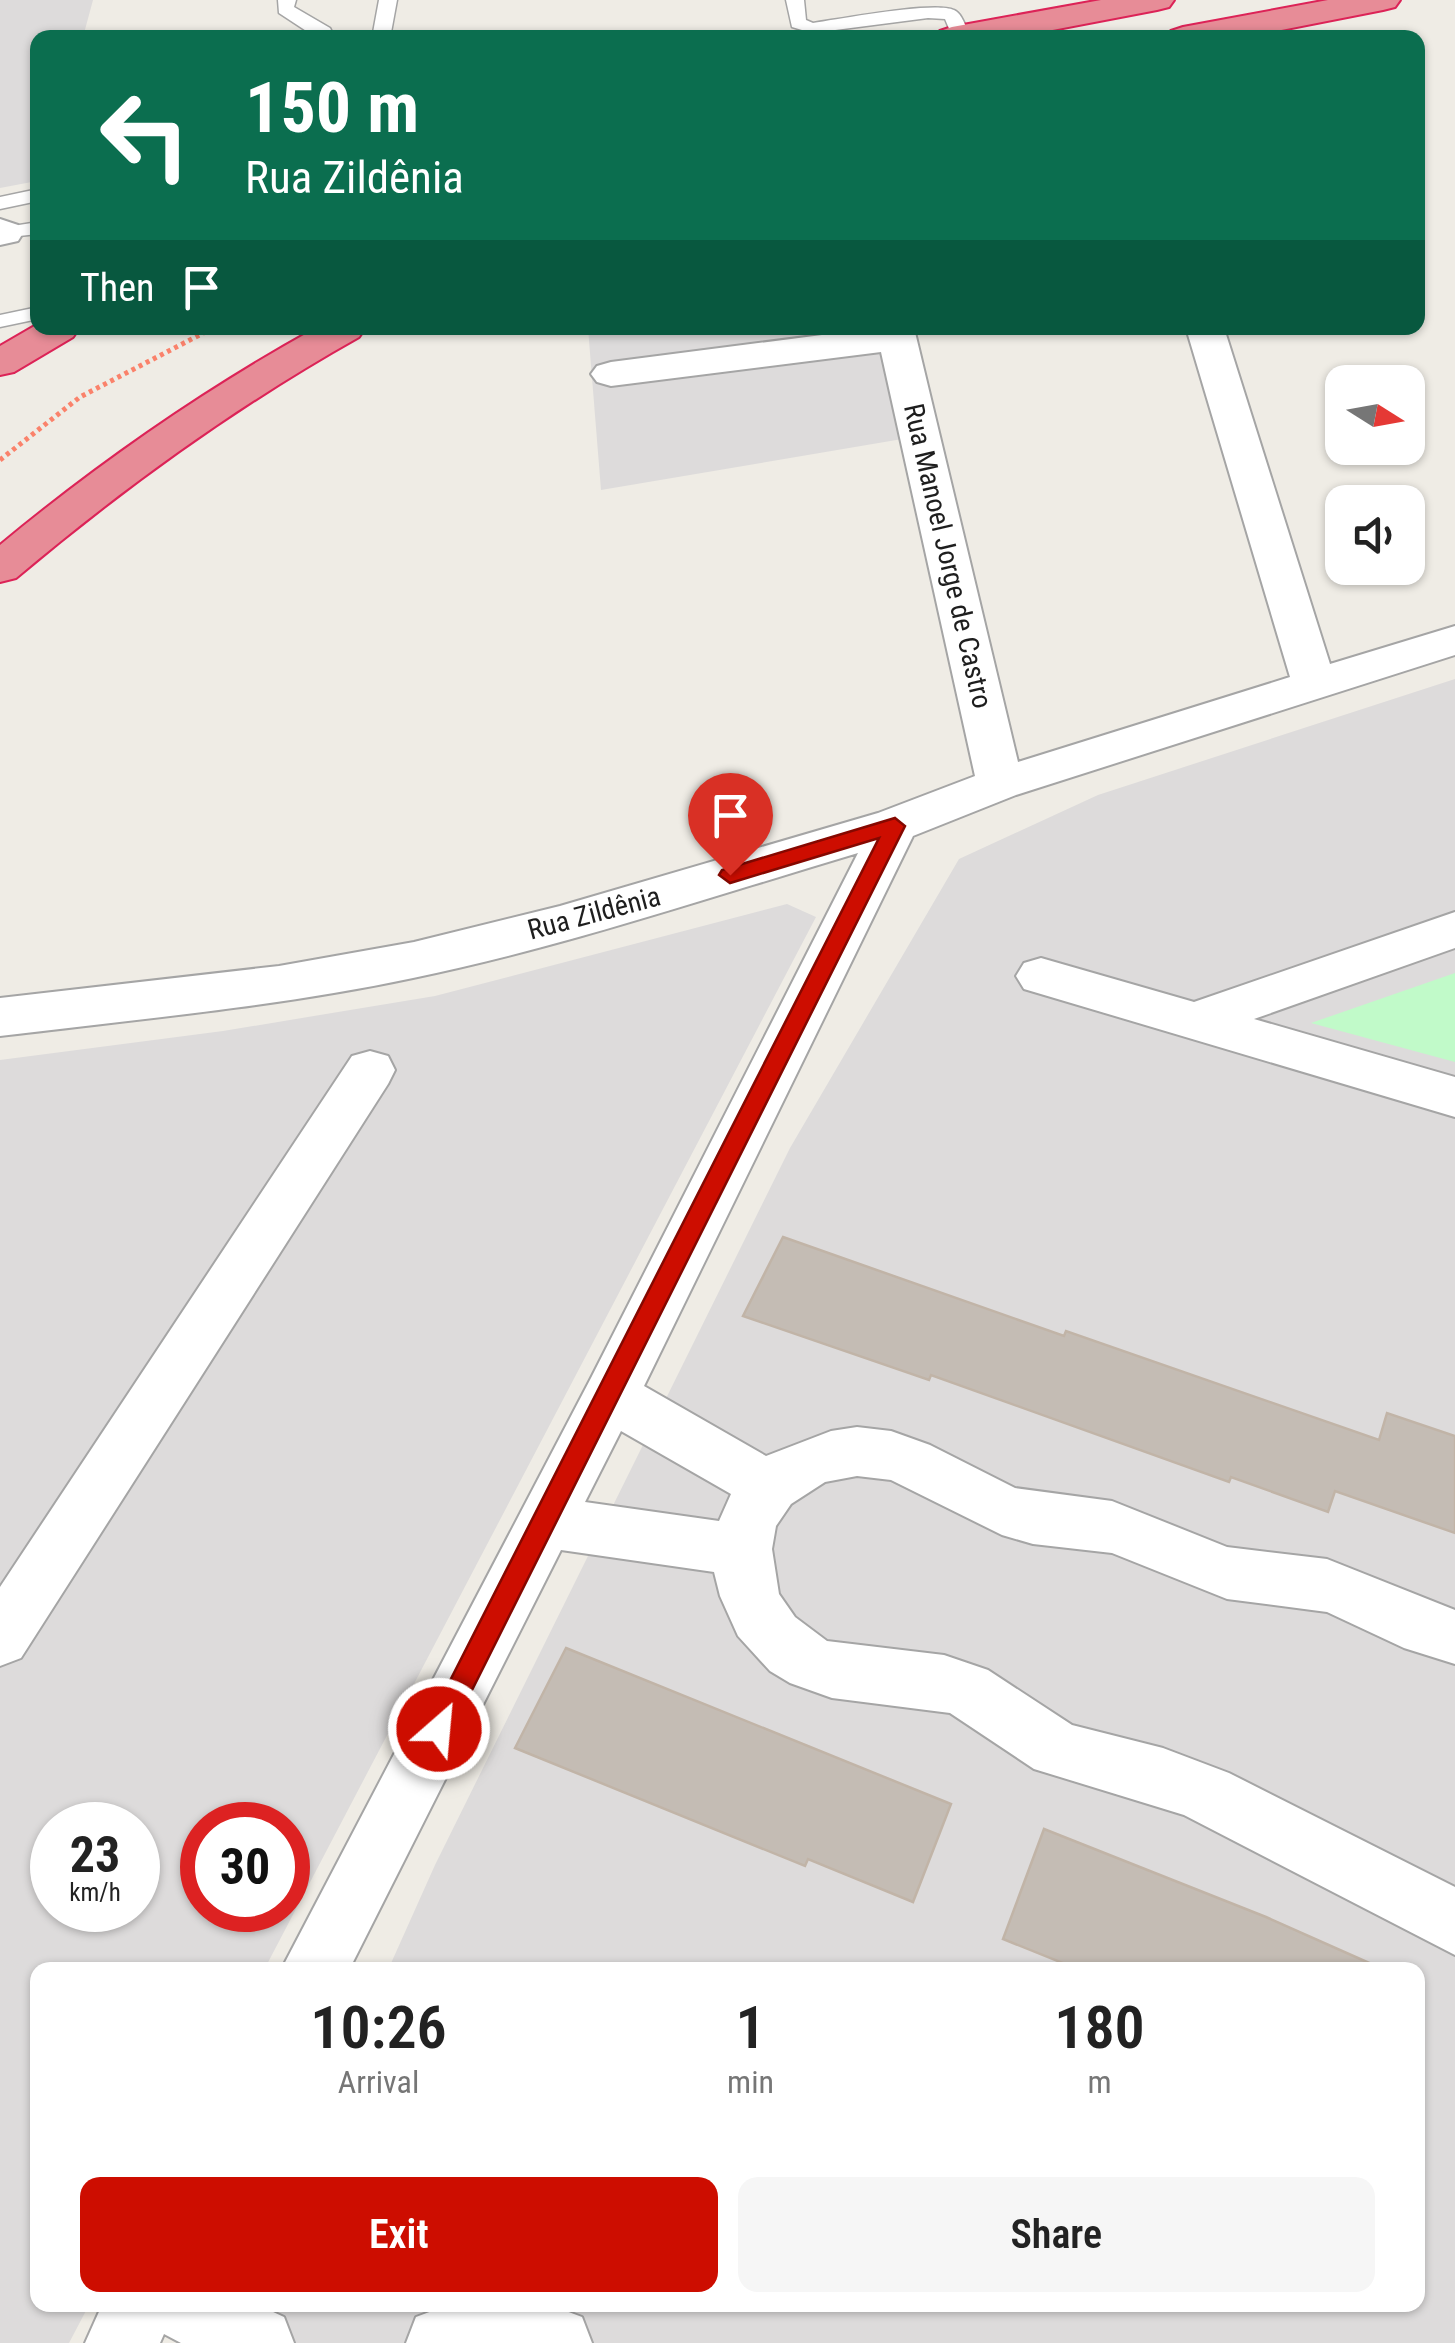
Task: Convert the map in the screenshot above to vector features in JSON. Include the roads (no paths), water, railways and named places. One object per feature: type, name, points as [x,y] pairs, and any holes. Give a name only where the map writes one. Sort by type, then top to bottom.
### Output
[{"type":"highway","points":[[1225,30],[1383,0]]},
{"type":"highway","points":[[991,30],[1133,2]]},
{"type":"highway","points":[[0,362],[48,335]]},
{"type":"highway","points":[[0,568],[70,508],[175,430],[331,335]]},
{"type":"street","points":[[610,374],[883,335]]},
{"type":"street","name":"Rua Manoel Jorge de Castro","points":[[897,335],[1000,784]]},
{"type":"street","points":[[1208,335],[1314,684]]},
{"type":"street","name":"Rua Zildênia","points":[[0,1017],[280,984],[414,960],[598,913],[895,826],[1000,784],[1455,640]]},
{"type":"street","points":[[318,1962],[546,1522],[895,826]]},
{"type":"street","points":[[1196,1020],[1455,930]]},
{"type":"street","points":[[1040,976],[1455,1096]]},
{"type":"street","points":[[0,1638],[370,1070]]},
{"type":"street","points":[[610,1395],[704,1452],[770,1486]]},
{"type":"street","points":[[1455,1637],[1410,1623],[1326,1585],[1230,1574],[1112,1528],[1020,1516],[939,1474],[869,1452],[829,1456],[802,1465],[770,1486],[752,1511],[740,1550],[746,1590],[761,1621],[789,1651],[821,1668],[865,1677],[935,1680],[970,1692],[1026,1734],[1058,1749],[1153,1773],[1200,1790],[1455,1922]]},
{"type":"street","points":[[546,1522],[740,1550]]},
{"type":"street","points":[[121,2343],[136,2312]]},
{"type":"street","points":[[195,2312],[258,2343]]},
{"type":"street","points":[[442,2343],[490,2331],[534,2335],[556,2343]]},
{"type":"lane","points":[[287,0],[285,9],[321,30]]},
{"type":"lane","points":[[382,30],[388,0]]},
{"type":"lane","points":[[795,0],[798,24],[812,28],[928,13],[950,14],[954,30]]},
{"type":"lane","points":[[8,226],[30,203]]},
{"type":"lane","points":[[0,321],[30,315]]}]
